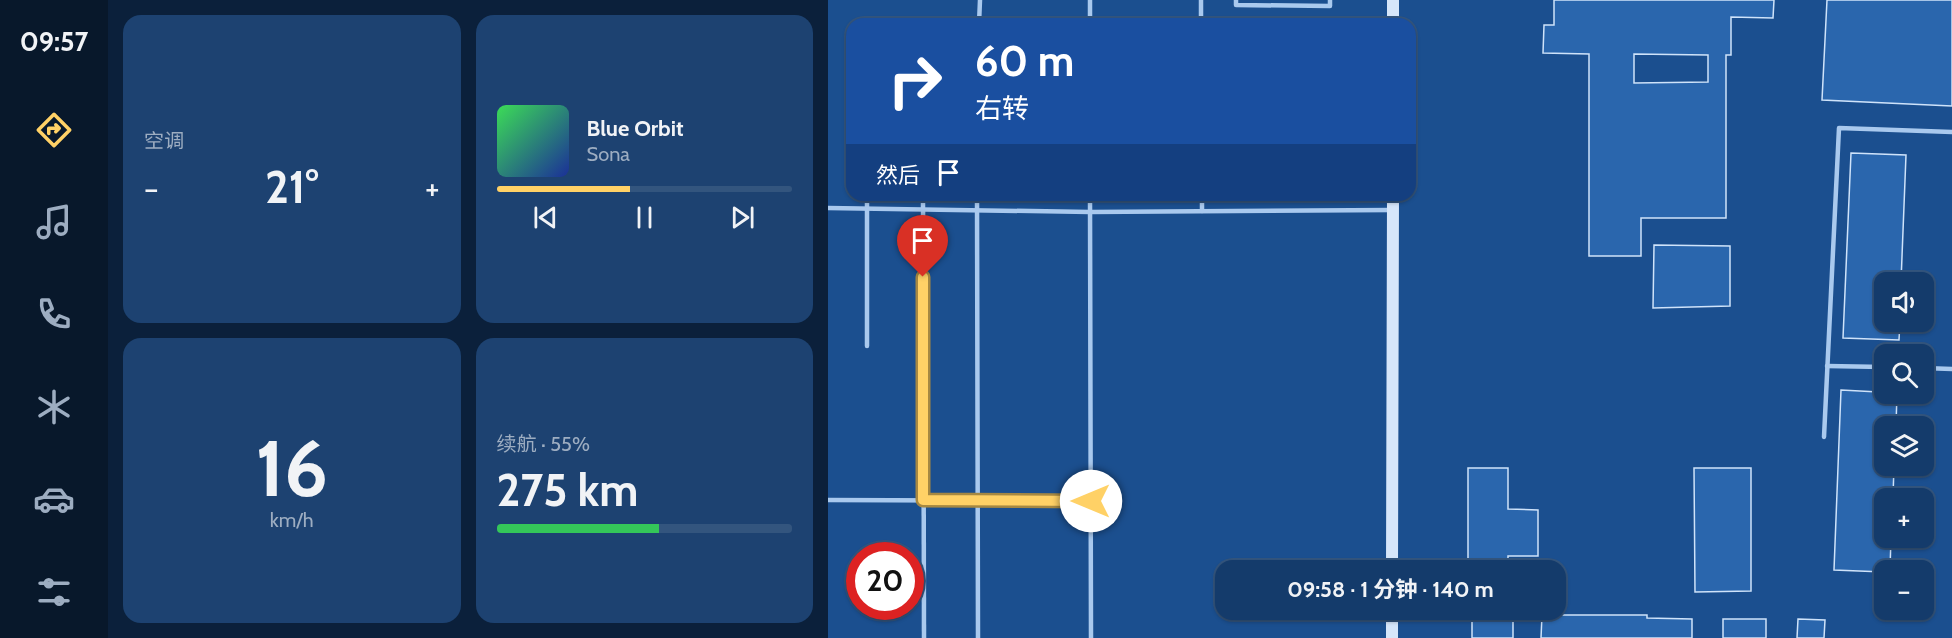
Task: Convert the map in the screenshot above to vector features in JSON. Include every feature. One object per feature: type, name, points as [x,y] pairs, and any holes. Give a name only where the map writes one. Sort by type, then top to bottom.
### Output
[{"type":"street","points":[[1393,0],[1393,18]]},
{"type":"street","points":[[1392,560],[1393,201]]},
{"type":"street","points":[[1392,620],[1392,638]]},
{"type":"lane","points":[[980,0],[980,18]]},
{"type":"lane","points":[[1090,0],[1090,18]]},
{"type":"lane","points":[[1201,0],[1201,18]]},
{"type":"lane","points":[[1236,0],[1236,5],[1330,6],[1330,0]]},
{"type":"lane","points":[[1824,437],[1839,128],[1952,132]]},
{"type":"lane","points":[[867,201],[867,346]]},
{"type":"lane","points":[[923,201],[924,638]]},
{"type":"lane","points":[[977,201],[978,638]]},
{"type":"lane","points":[[1090,201],[1091,638]]},
{"type":"lane","points":[[1202,201],[1202,211]]},
{"type":"lane","points":[[828,208],[1090,212],[1393,210]]},
{"type":"lane","points":[[1827,366],[1874,367]]},
{"type":"lane","points":[[1934,368],[1952,369]]},
{"type":"lane","points":[[828,500],[1091,501]]},
{"type":"building","points":[[1554,0],[1774,0],[1773,18],[1731,17],[1731,55],[1726,55],[1726,218],[1641,218],[1641,256],[1589,256],[1589,54],[1543,53],[1544,25],[1554,25]],"holes":[[[1634,54],[1708,55],[1708,82],[1634,83]]]},
{"type":"building","points":[[1827,0],[1952,0],[1952,106],[1822,100]]},
{"type":"building","points":[[1851,153],[1906,155],[1901,272],[1874,272],[1874,332],[1899,332],[1899,340],[1843,338]]},
{"type":"building","points":[[1654,245],[1730,246],[1730,306],[1653,308]]},
{"type":"building","points":[[1841,390],[1874,392],[1874,404],[1897,404],[1896,416],[1874,416],[1874,476],[1894,476],[1893,488],[1874,488],[1874,548],[1891,548],[1890,560],[1874,560],[1874,572],[1834,570]]},
{"type":"building","points":[[1468,468],[1508,468],[1508,509],[1538,510],[1538,556],[1508,556],[1508,560],[1468,560]]},
{"type":"building","points":[[1694,468],[1751,468],[1751,591],[1695,592]]},
{"type":"building","points":[[1566,615],[1647,615],[1647,618],[1692,619],[1692,638],[1541,638],[1542,620],[1566,620]]},
{"type":"building","points":[[1723,619],[1766,619],[1766,638],[1723,638]]},
{"type":"building","points":[[1798,619],[1825,620],[1824,638],[1797,638]]},
{"type":"building","points":[[1472,620],[1513,620],[1513,638],[1472,638]]},
{"type":"route","points":[[923,277],[923,500],[1091,501]]}]
